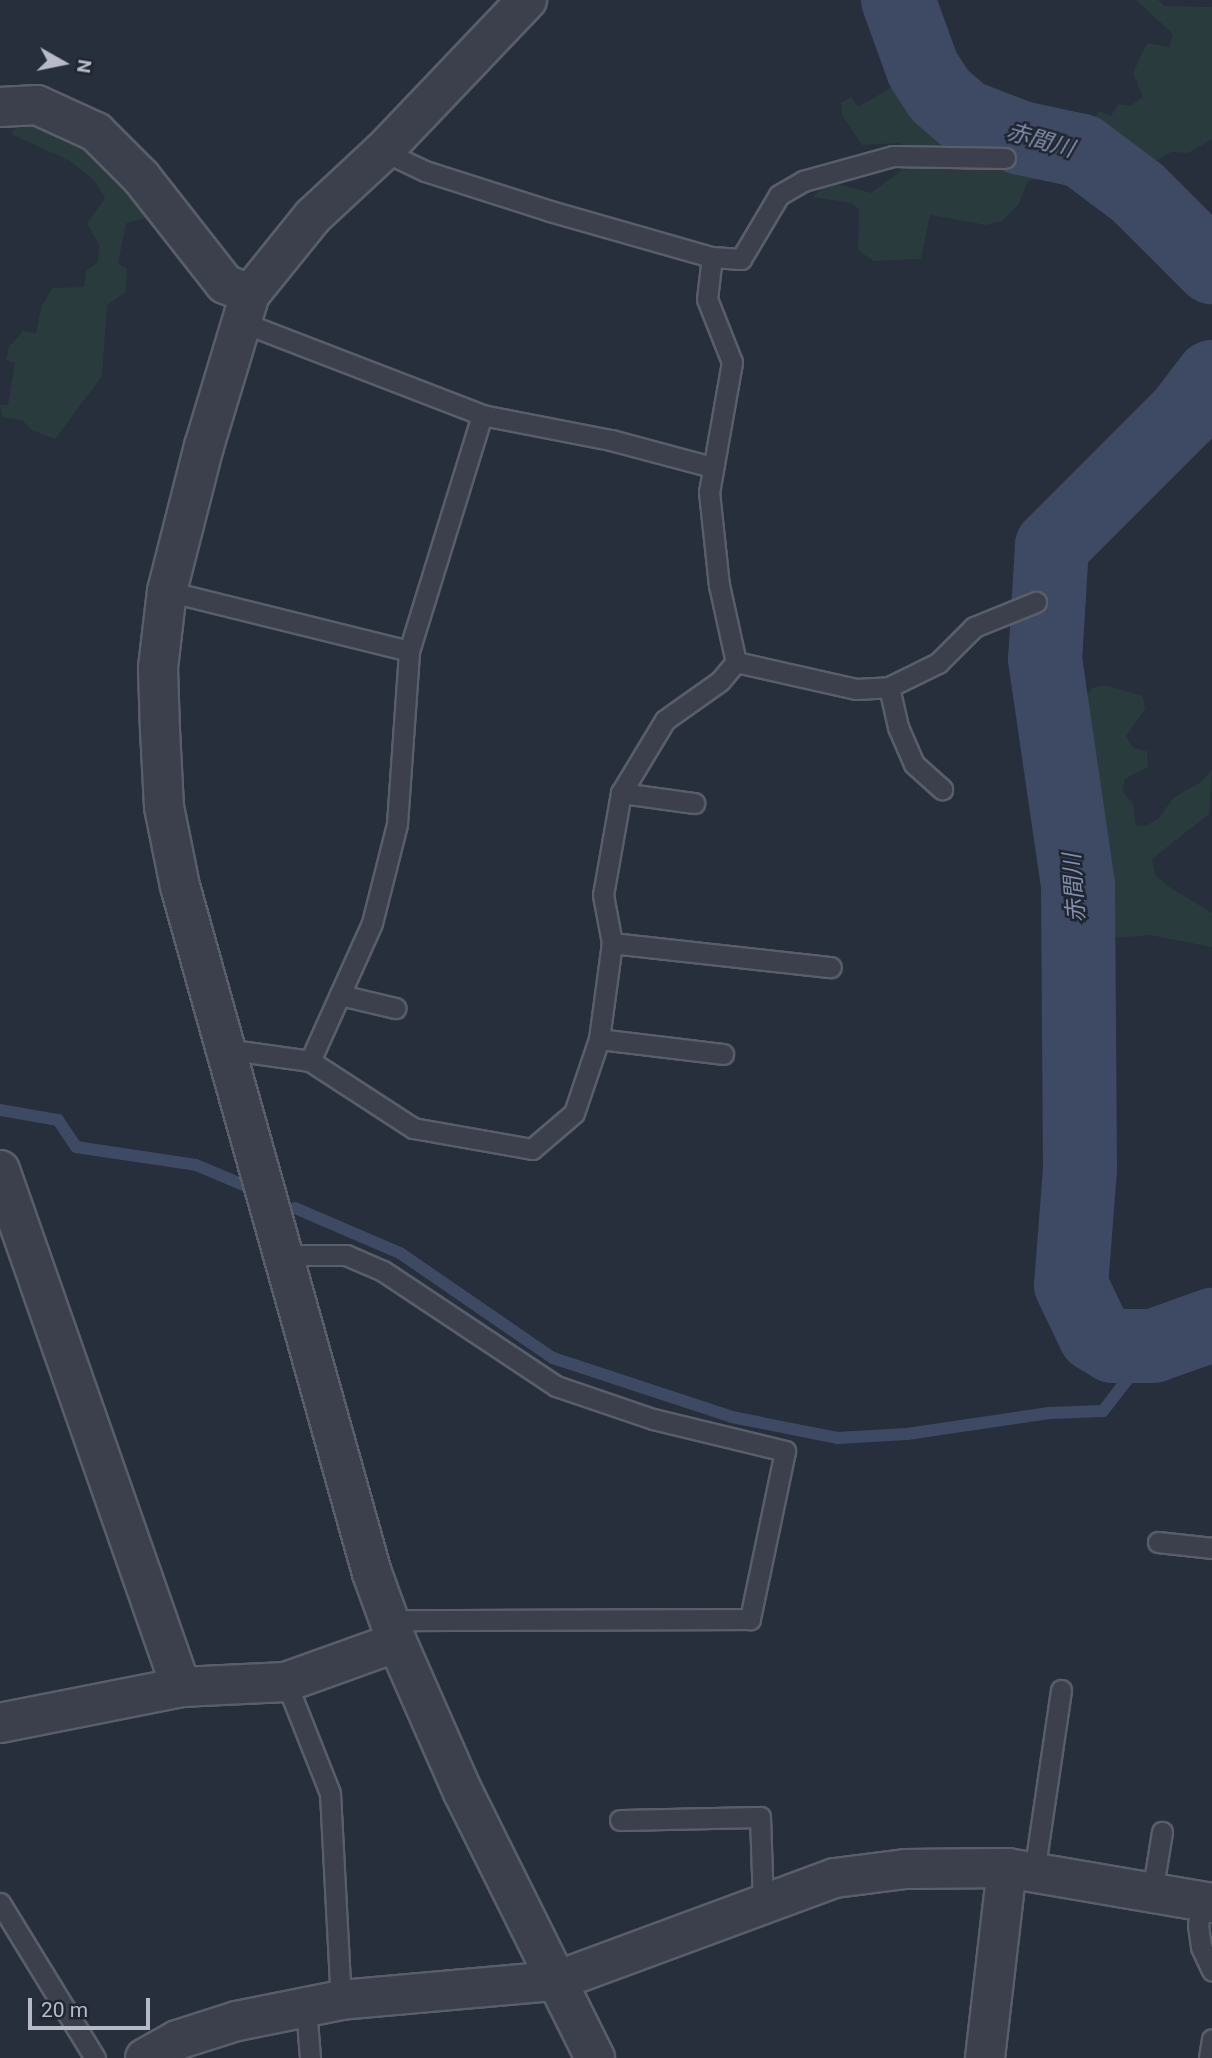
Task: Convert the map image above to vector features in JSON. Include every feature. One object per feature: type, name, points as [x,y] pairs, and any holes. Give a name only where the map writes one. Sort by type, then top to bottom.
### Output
[{"type":"street","points":[[527,0],[383,151],[313,216],[245,308],[167,591],[158,668],[164,807],[180,886],[393,1631],[556,1981],[595,2058]]},
{"type":"street","points":[[0,107],[37,105],[96,132],[141,177],[245,308]]},
{"type":"street","points":[[0,1170],[181,1686]]},
{"type":"street","points":[[0,1723],[181,1686],[286,1682],[393,1631]]},
{"type":"street","points":[[145,2058],[177,2040],[237,2021],[324,2004],[556,1981],[835,1878],[905,1869],[1021,1870],[1207,1903]]},
{"type":"street","points":[[985,2058],[1021,1870]]},
{"type":"lane","points":[[383,151],[425,171],[712,257],[741,259],[779,194],[803,181],[893,156],[1005,158]]},
{"type":"lane","points":[[712,257],[707,299],[733,362],[709,492],[719,585],[736,662]]},
{"type":"lane","points":[[245,308],[482,415],[611,440],[712,467]]},
{"type":"lane","points":[[310,1061],[372,923],[397,824],[409,651],[482,415]]},
{"type":"lane","points":[[167,591],[409,651]]},
{"type":"lane","points":[[736,662],[843,687],[889,687],[939,663],[974,627],[1036,602]]},
{"type":"lane","points":[[225,1049],[310,1061],[413,1128],[532,1149],[574,1113],[599,1039],[612,943],[603,895],[621,793],[665,720],[720,681],[736,662]]},
{"type":"lane","points":[[889,687],[898,727],[914,764],[942,789]]},
{"type":"lane","points":[[621,793],[694,803]]},
{"type":"lane","points":[[612,943],[831,967]]},
{"type":"lane","points":[[340,995],[395,1008]]},
{"type":"lane","points":[[599,1039],[723,1054]]},
{"type":"lane","points":[[286,1255],[346,1255],[383,1271],[556,1387],[653,1419],[785,1451],[750,1619],[393,1631]]},
{"type":"lane","points":[[1158,1542],[1212,1548]]},
{"type":"lane","points":[[286,1682],[330,1793],[324,2004],[310,2058]]},
{"type":"lane","points":[[1021,1870],[1061,1690]]},
{"type":"lane","points":[[621,1820],[760,1817],[763,1903]]},
{"type":"lane","points":[[1152,1894],[1162,1832]]},
{"type":"lane","points":[[0,1903],[95,2058]]},
{"type":"lane","points":[[1207,1903],[1198,1925],[1212,1971]]},
{"type":"lane","points":[[1209,2058],[1212,2039]]},
{"type":"shaded area","points":[[1136,0],[1158,0],[1165,6],[1212,7],[1212,139],[1188,153],[1171,152],[1139,172],[1123,193],[1112,196],[1073,155],[1048,177],[1028,181],[1019,204],[1002,221],[986,225],[930,215],[921,259],[873,261],[858,250],[859,210],[851,203],[813,197],[822,188],[838,184],[871,193],[902,170],[905,147],[899,143],[862,145],[842,115],[841,103],[851,97],[858,107],[894,86],[917,105],[947,93],[1003,101],[1023,116],[1045,113],[1084,135],[1099,111],[1111,116],[1118,104],[1130,106],[1143,97],[1133,73],[1147,43],[1169,47],[1173,34]]},
{"type":"shaded area","points":[[26,113],[78,131],[150,199],[147,218],[126,223],[118,263],[127,269],[126,292],[107,305],[102,376],[55,439],[32,430],[22,420],[2,417],[0,405],[8,405],[15,363],[6,360],[9,347],[23,331],[36,333],[41,308],[52,288],[84,287],[86,271],[98,262],[99,245],[87,223],[105,198],[95,181],[70,161],[11,134]]},
{"type":"shaded area","points":[[1104,685],[1143,696],[1145,709],[1126,736],[1133,748],[1147,751],[1148,767],[1125,779],[1122,790],[1133,804],[1136,825],[1146,826],[1159,818],[1174,797],[1201,782],[1212,770],[1209,814],[1152,859],[1155,875],[1166,885],[1212,913],[1212,947],[1150,935],[1117,938],[1106,911],[1091,903],[1087,892],[1080,807],[1097,794],[1088,784],[1075,783],[1065,724],[1092,688]]},
{"type":"waterway","name":"赤間川","points":[[898,0],[923,69],[940,95],[964,116],[1021,138],[1082,151],[1138,193],[1212,267]]},
{"type":"waterway","name":"赤間川","points":[[1212,377],[1184,414],[1052,546],[1045,659],[1078,884],[1080,1169],[1071,1285],[1095,1335],[1113,1346],[1153,1346],[1212,1325]]},
{"type":"waterway","points":[[0,1110],[58,1120],[76,1147],[196,1165],[246,1186]]},
{"type":"waterway","points":[[295,1208],[400,1253],[553,1358],[732,1417],[837,1438],[907,1434],[1049,1413],[1103,1411],[1153,1346]]}]
